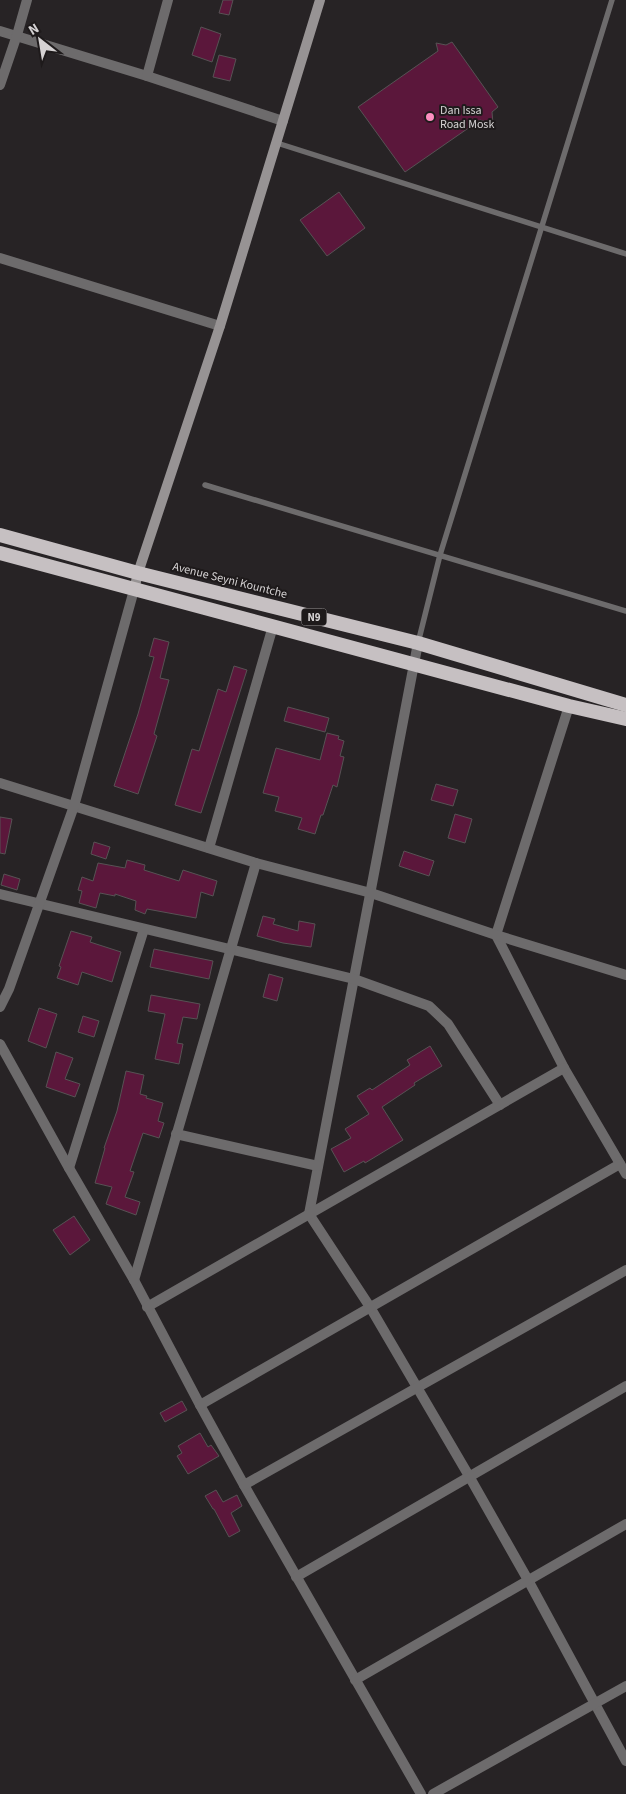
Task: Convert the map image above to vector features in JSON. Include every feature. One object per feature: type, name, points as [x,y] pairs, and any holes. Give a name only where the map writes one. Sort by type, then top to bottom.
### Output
[{"type":"highway","name":"Avenue Seyni Kountche","points":[[0,536],[138,573],[418,643],[626,705]]},
{"type":"highway","name":"N9","points":[[0,553],[569,706],[626,719]]},
{"type":"main road","points":[[134,590],[220,326],[320,0]]},
{"type":"street","points":[[0,85],[27,0]]},
{"type":"street","points":[[147,76],[168,0]]},
{"type":"street","points":[[0,30],[283,121]]},
{"type":"street","points":[[0,258],[220,326]]},
{"type":"street","points":[[0,1007],[5,988],[40,903],[74,806],[134,590]]},
{"type":"street","points":[[209,848],[273,626]]},
{"type":"street","points":[[418,643],[309,1214],[370,1307],[469,1476],[626,1761]]},
{"type":"street","points":[[569,706],[496,935],[564,1068],[626,1174]]},
{"type":"street","points":[[0,783],[256,862],[371,892],[496,935],[626,975]]},
{"type":"street","points":[[134,1280],[256,862]]},
{"type":"street","points":[[0,894],[354,979],[429,1006],[448,1024],[500,1105]]},
{"type":"street","points":[[69,1168],[144,929]]},
{"type":"street","points":[[0,1044],[134,1280],[244,1485],[421,1794]]},
{"type":"street","points":[[147,1307],[564,1068]]},
{"type":"street","points":[[176,1134],[318,1166]]},
{"type":"street","points":[[200,1405],[620,1164]]},
{"type":"street","points":[[244,1485],[626,1270]]},
{"type":"street","points":[[296,1577],[626,1386]]},
{"type":"street","points":[[355,1680],[626,1524]]},
{"type":"street","points":[[433,1794],[626,1686]]},
{"type":"lane","points":[[418,643],[440,555],[612,0]]},
{"type":"lane","points":[[276,143],[626,254]]},
{"type":"lane","points":[[205,485],[626,611]]},
{"type":"building","points":[[223,0],[233,0],[229,15],[219,13]]},
{"type":"building","points":[[201,27],[221,34],[212,62],[192,55]]},
{"type":"building","points":[[452,42],[498,107],[492,112],[493,124],[480,120],[405,172],[358,107],[438,51],[436,43],[446,45]]},
{"type":"building","points":[[219,55],[236,59],[230,81],[213,77]]},
{"type":"building","points":[[339,192],[365,228],[327,256],[300,220]]},
{"type":"building","points":[[154,638],[169,642],[160,678],[169,680],[154,734],[157,736],[138,794],[114,786],[138,714],[154,657],[149,656]]},
{"type":"building","points":[[234,666],[247,670],[201,813],[175,805],[192,749],[199,751],[218,689],[226,692]]},
{"type":"building","points":[[288,707],[329,718],[325,732],[284,721]]},
{"type":"building","points":[[327,733],[339,736],[338,739],[344,741],[340,756],[344,757],[337,787],[333,785],[315,834],[298,829],[302,818],[275,811],[279,797],[263,793],[276,748],[320,760]]},
{"type":"building","points":[[436,784],[458,790],[453,806],[431,800]]},
{"type":"building","points":[[455,814],[472,819],[465,843],[448,838]]},
{"type":"building","points":[[0,817],[12,819],[5,854],[0,853]]},
{"type":"building","points":[[94,842],[110,847],[106,859],[91,854]]},
{"type":"building","points":[[404,851],[434,861],[429,876],[399,866]]},
{"type":"building","points":[[127,860],[145,865],[144,870],[179,881],[183,870],[217,881],[213,896],[201,892],[196,918],[147,909],[145,914],[135,910],[136,901],[115,894],[115,896],[100,893],[96,908],[79,903],[82,891],[78,890],[82,877],[93,881],[98,863],[125,868]]},
{"type":"building","points":[[4,874],[20,879],[17,890],[1,885]]},
{"type":"building","points":[[263,916],[275,919],[273,924],[298,931],[299,921],[315,924],[311,947],[283,943],[257,936]]},
{"type":"building","points":[[71,931],[92,937],[90,942],[121,952],[112,982],[82,972],[78,985],[57,978],[61,967],[59,966]]},
{"type":"building","points":[[154,949],[213,961],[209,979],[150,967]]},
{"type":"building","points":[[269,974],[283,978],[277,1001],[263,997]]},
{"type":"building","points":[[151,995],[200,1004],[197,1019],[183,1017],[177,1043],[183,1044],[179,1064],[155,1059],[165,1014],[148,1011]]},
{"type":"building","points":[[39,1008],[57,1014],[46,1048],[28,1041]]},
{"type":"building","points":[[83,1016],[99,1021],[94,1037],[78,1032]]},
{"type":"building","points":[[430,1046],[442,1066],[414,1083],[415,1085],[382,1107],[403,1140],[365,1163],[364,1161],[344,1172],[331,1149],[351,1138],[345,1129],[369,1114],[357,1096],[370,1088],[372,1090],[410,1065],[407,1060]]},
{"type":"building","points":[[56,1052],[73,1058],[65,1079],[80,1084],[75,1097],[46,1087]]},
{"type":"building","points":[[126,1071],[144,1075],[140,1094],[147,1096],[146,1098],[163,1103],[158,1121],[164,1123],[159,1138],[143,1133],[130,1171],[134,1172],[125,1197],[140,1202],[136,1215],[106,1204],[112,1187],[95,1183],[104,1148],[117,1111]]},
{"type":"building","points":[[74,1216],[90,1240],[70,1255],[53,1230]]},
{"type":"building","points":[[182,1401],[187,1410],[165,1422],[160,1413]]},
{"type":"building","points":[[200,1433],[208,1447],[211,1445],[219,1456],[188,1474],[177,1456],[182,1453],[178,1446]]},
{"type":"building","points":[[216,1490],[223,1502],[237,1495],[242,1506],[231,1513],[240,1531],[229,1537],[205,1496]]},
{"type":"place","name":"Dan Issa Road Mosk","points":[[430,117]]}]
